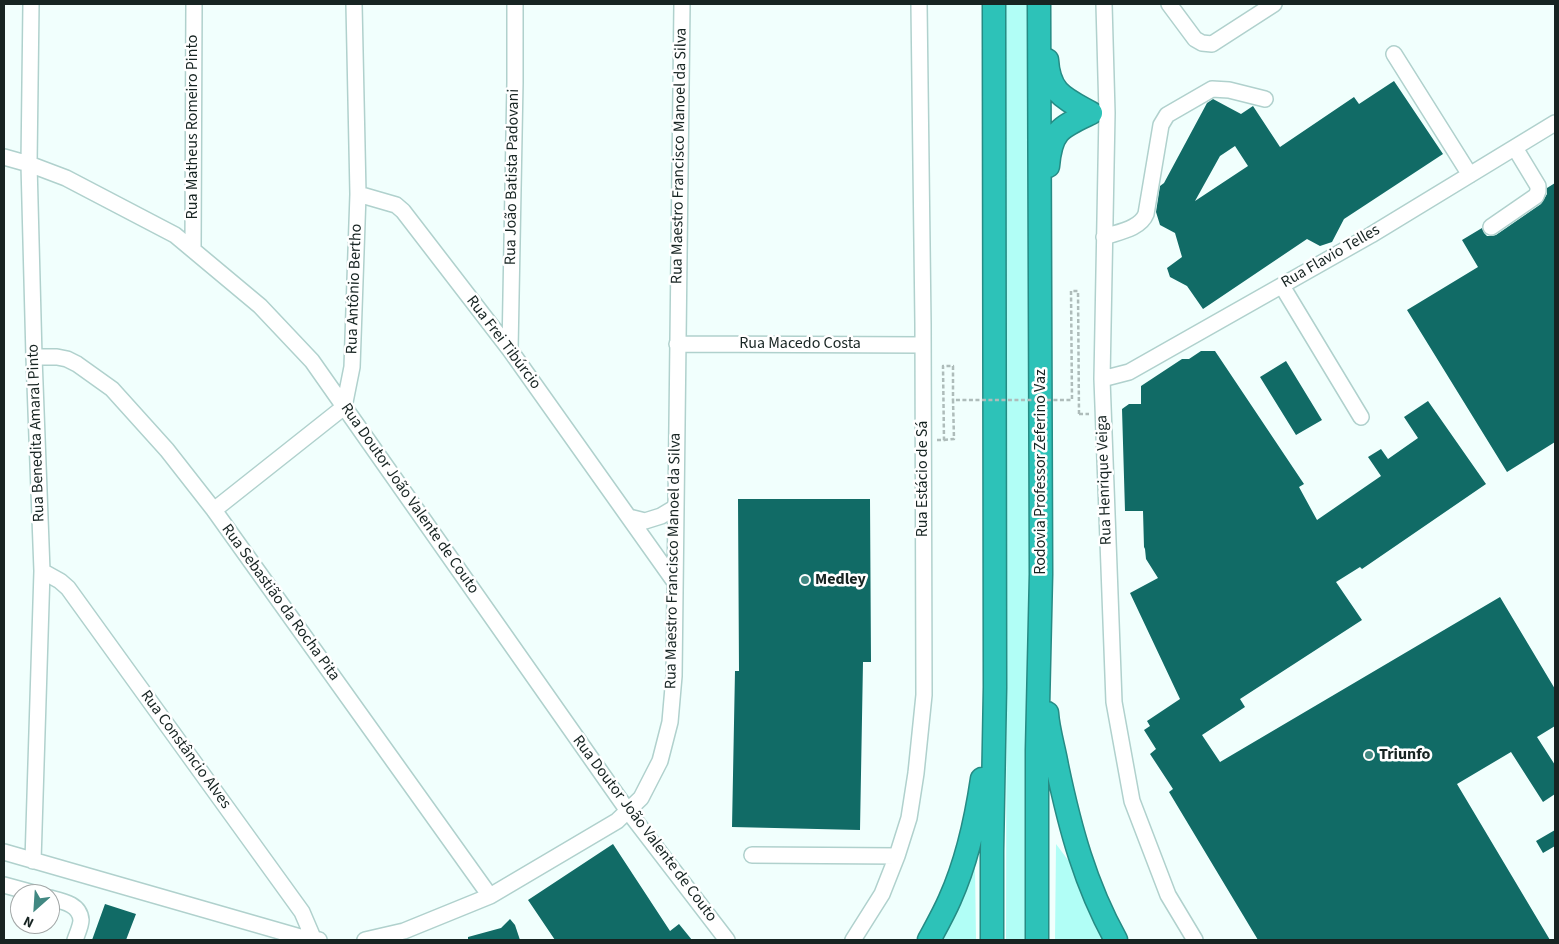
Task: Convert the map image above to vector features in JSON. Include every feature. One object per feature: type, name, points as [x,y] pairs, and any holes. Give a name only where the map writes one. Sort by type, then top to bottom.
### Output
[{"type":"highway","points":[[992,940],[995,686],[994,4]]},
{"type":"highway","points":[[1041,4],[1051,83],[1068,100],[1099,113]]},
{"type":"highway","name":"Rodovia Professor Zeferino Vaz","points":[[1037,940],[1037,750],[1042,574],[1041,4]]},
{"type":"highway","points":[[1040,255],[1050,149],[1059,130],[1066,124],[1099,113]]},
{"type":"highway","points":[[1042,574],[1047,718],[1068,819],[1091,886],[1116,940]]},
{"type":"highway","points":[[928,940],[950,899],[962,867],[976,815],[995,686]]},
{"type":"street","name":"Rua Benedita Amaral Pinto","points":[[31,4],[29,164],[42,571],[33,861]]},
{"type":"street","name":"Rua Matheus Romeiro Pinto","points":[[193,249],[194,4]]},
{"type":"street","name":"Rua Antônio Bertho","points":[[344,408],[352,367],[358,194],[354,4]]},
{"type":"street","name":"Rua João Batista Padovani","points":[[510,350],[515,4]]},
{"type":"street","name":"Rua Maestro Francisco Manoel da Silva","points":[[365,940],[404,931],[490,896],[617,821],[641,798],[660,761],[670,722],[674,676],[682,4]]},
{"type":"street","name":"Rua Estácio de Sá","points":[[853,940],[882,894],[909,818],[916,773],[924,695],[920,4]]},
{"type":"street","name":"Rua Henrique Veiga","points":[[1104,4],[1099,113],[1104,237],[1102,379],[1114,702],[1132,801],[1168,895],[1195,940]]},
{"type":"street","points":[[1169,4],[1195,40],[1212,44],[1274,4]]},
{"type":"street","points":[[1394,54],[1470,175]]},
{"type":"street","points":[[1104,237],[1137,225],[1144,220],[1161,125],[1167,115],[1212,89],[1229,90],[1265,99]]},
{"type":"street","name":"Rua Flavio Telles","points":[[1102,379],[1129,372],[1282,286],[1371,235],[1555,123]]},
{"type":"street","points":[[1491,227],[1536,196],[1538,191],[1538,186],[1515,148]]},
{"type":"street","name":"Rua Doutor João Valente de Couto","points":[[4,157],[66,178],[175,235],[260,306],[312,361],[628,811],[727,940]]},
{"type":"street","name":"Rua Frei Tibúrcio","points":[[358,194],[391,203],[400,208],[510,350],[674,580]]},
{"type":"street","points":[[1282,286],[1361,416]]},
{"type":"street","name":"Rua Macedo Costa","points":[[677,344],[923,345]]},
{"type":"street","name":"Rua Sebastião da Rocha Pita","points":[[34,357],[57,357],[68,359],[77,364],[112,389],[167,450],[214,510],[490,896]]},
{"type":"street","points":[[214,510],[344,408]]},
{"type":"street","points":[[629,517],[645,521],[661,516],[676,507]]},
{"type":"street","name":"Rua Constâncio Alves","points":[[42,571],[68,588],[302,912],[314,940]]},
{"type":"street","points":[[4,852],[300,937],[319,940]]},
{"type":"street","points":[[752,855],[897,856]]},
{"type":"street","points":[[60,900],[70,903],[79,912],[81,921],[75,940]]},
{"type":"path","points":[[953,400],[1072,400],[1071,291],[1078,291],[1079,414]]},
{"type":"path","points":[[944,366],[953,366],[953,400],[954,439],[944,440],[944,366]]},
{"type":"shaded area","points":[[1004,4],[1028,4],[1030,940],[1006,940],[1007,368]]},
{"type":"shaded area","points":[[1056,844],[1071,864],[1105,940],[1055,940]]},
{"type":"shaded area","points":[[975,866],[976,940],[941,940]]},
{"type":"building","points":[[1394,81],[1443,154],[1344,219],[1332,242],[1320,246],[1307,239],[1203,309],[1187,286],[1170,277],[1167,268],[1182,257],[1175,233],[1160,225],[1156,212],[1160,186],[1164,183],[1207,103],[1213,99],[1241,114],[1253,106],[1280,147],[1354,97],[1359,104]],"holes":[[[1235,146],[1248,166],[1195,201],[1220,156]]]},
{"type":"building","points":[[1555,183],[1555,442],[1507,472],[1407,310],[1478,267],[1462,240],[1482,228],[1487,236],[1496,235],[1541,204],[1547,194],[1547,188]]},
{"type":"building","points":[[1201,351],[1215,351],[1304,484],[1299,487],[1317,520],[1381,476],[1368,457],[1381,449],[1388,459],[1418,438],[1404,417],[1428,401],[1486,484],[1362,569],[1360,567],[1336,582],[1362,620],[1240,699],[1245,707],[1202,735],[1220,762],[1500,597],[1555,689],[1555,726],[1537,737],[1555,765],[1555,794],[1543,802],[1511,752],[1457,784],[1550,940],[1258,940],[1169,792],[1173,789],[1150,754],[1156,749],[1144,730],[1150,726],[1147,721],[1180,699],[1130,593],[1158,578],[1146,559],[1143,511],[1125,511],[1122,409],[1129,404],[1141,404],[1141,386],[1182,359],[1189,359]]},
{"type":"building","points":[[1286,361],[1322,420],[1296,435],[1260,377]]},
{"type":"building","points":[[738,499],[870,499],[871,662],[863,662],[860,830],[732,827],[735,671],[739,671]]},
{"type":"building","points":[[1555,830],[1555,846],[1543,853],[1536,841]]},
{"type":"building","points":[[613,844],[670,931],[679,924],[692,940],[555,940],[528,900]]},
{"type":"building","points":[[105,904],[136,914],[126,940],[92,940]]},
{"type":"building","points":[[510,919],[515,925],[520,940],[468,940],[468,937],[501,928]]},
{"type":"place","name":"Medley","points":[[805,580]]},
{"type":"place","name":"Triunfo","points":[[1369,755]]}]
